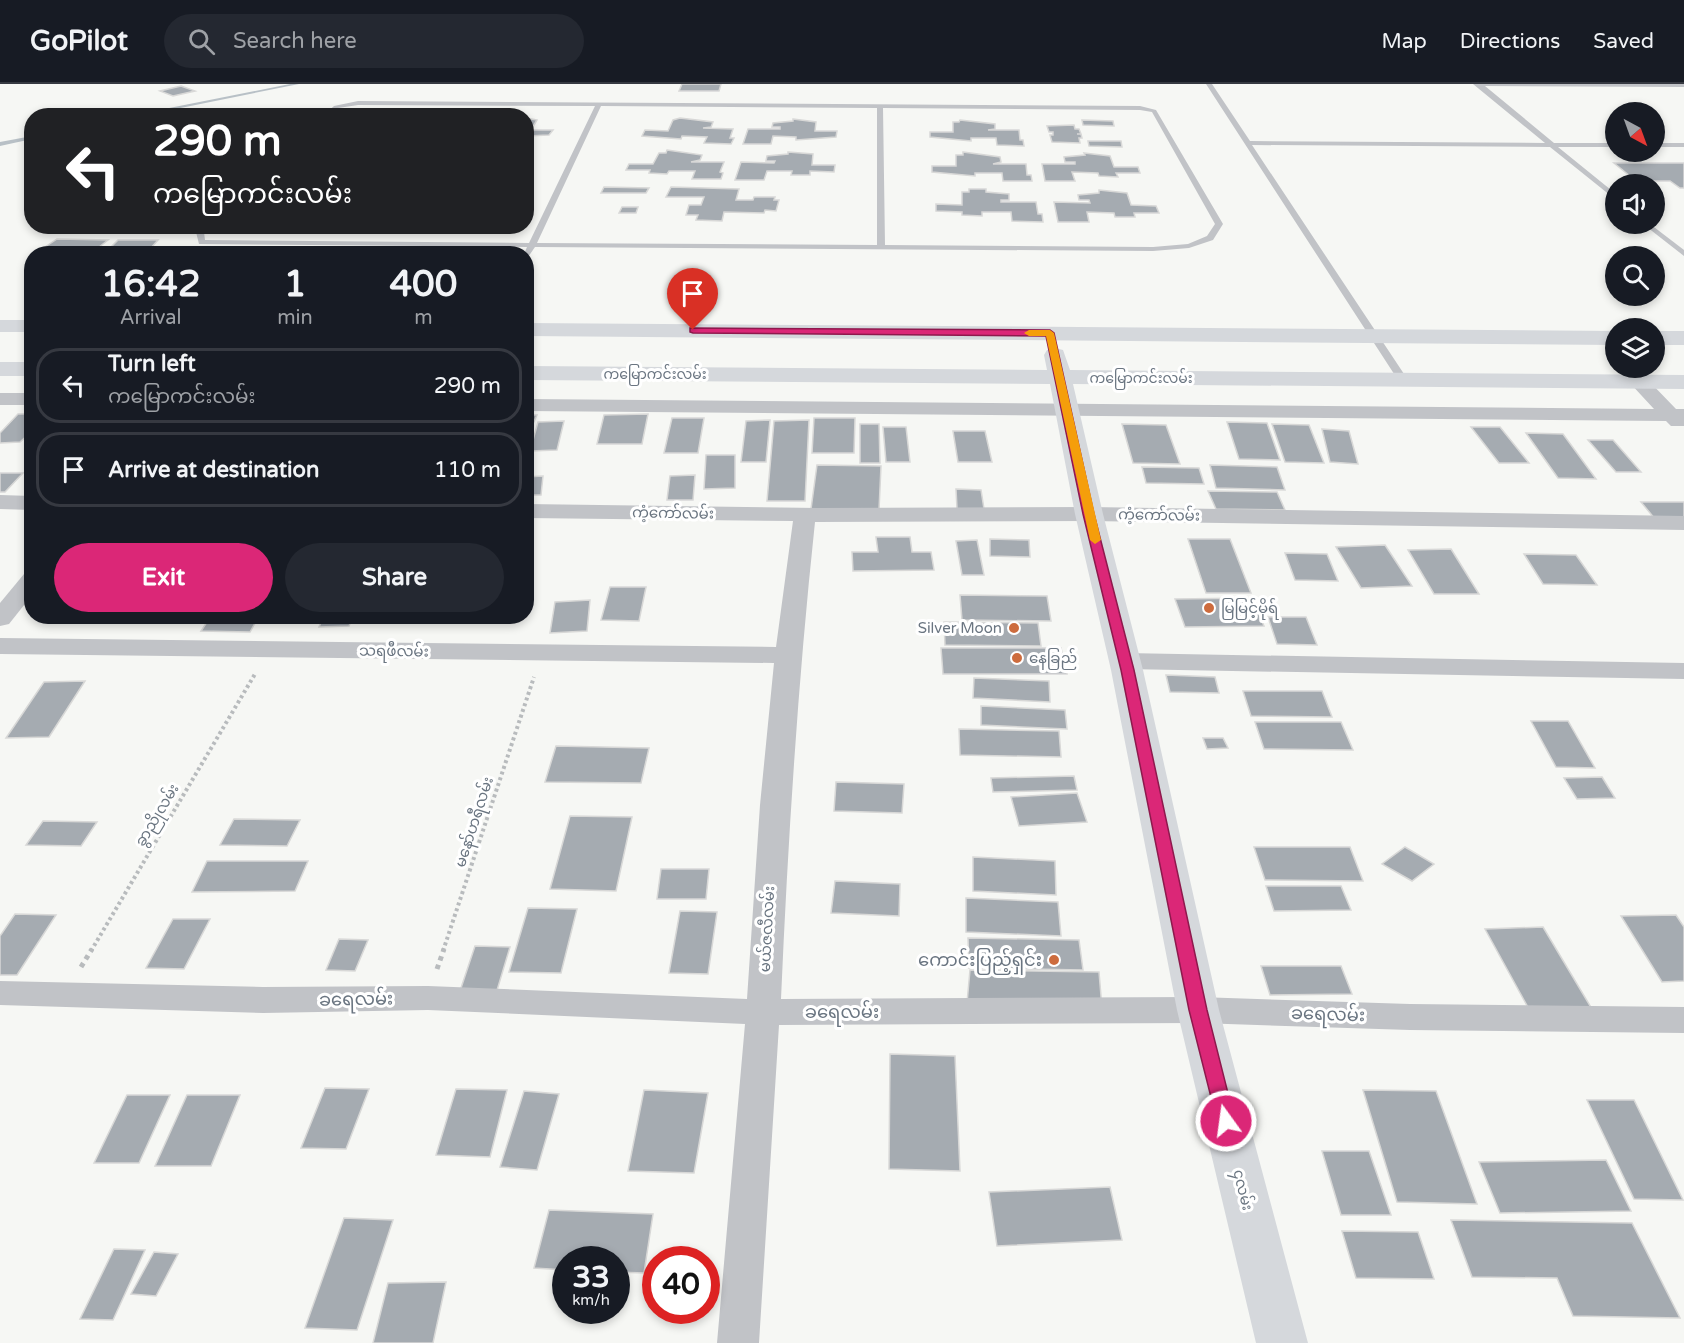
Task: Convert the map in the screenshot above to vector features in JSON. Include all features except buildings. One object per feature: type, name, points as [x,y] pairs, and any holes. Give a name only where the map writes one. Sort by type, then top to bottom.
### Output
[{"type":"main road","points":[[0,326],[24,326]]},
{"type":"main road","points":[[534,329],[1605,338]]},
{"type":"main road","name":"၄လမ်း","points":[[1050,333],[1089,514],[1125,661],[1198,1010],[1282,1343]]},
{"type":"main road","points":[[1665,338],[1684,338]]},
{"type":"main road","points":[[0,369],[24,369]]},
{"type":"main road","name":"ကမြောကင်းလမ်း","points":[[534,372],[1063,394],[1402,380],[1684,382]]},
{"type":"street","points":[[1639,382],[1679,419]]},
{"type":"street","points":[[534,405],[1063,394],[1679,419]]},
{"type":"street","points":[[0,399],[24,399]]},
{"type":"street","points":[[0,502],[24,503]]},
{"type":"street","name":"ကံ့ကော်လမ်း","points":[[534,511],[805,515],[1089,514],[1684,523]]},
{"type":"street","name":"မယ်ဇလီလမ်း","points":[[738,1343],[763,1012],[775,805],[788,655],[805,515]]},
{"type":"street","points":[[0,619],[24,589]]},
{"type":"street","name":"သရဖီလမ်း","points":[[0,646],[788,655]]},
{"type":"street","points":[[1125,661],[1684,671]]},
{"type":"street","name":"ခရေလမ်း","points":[[0,993],[263,1000],[428,998],[763,1012],[1198,1010],[1422,1017],[1684,1020]]},
{"type":"lane","points":[[1209,84],[1402,380]]},
{"type":"lane","points":[[1477,84],[1684,85]]},
{"type":"lane","points":[[1477,84],[1605,189]]},
{"type":"lane","points":[[200,234],[202,242],[1153,249],[1189,246],[1210,238],[1219,225],[1154,111],[1140,108],[358,103],[335,108]]},
{"type":"lane","points":[[533,245],[600,103]]},
{"type":"lane","points":[[880,105],[880,247]]},
{"type":"lane","points":[[1246,142],[1605,145]]},
{"type":"lane","points":[[1665,145],[1684,145]]},
{"type":"lane","points":[[1659,234],[1684,254]]},
{"type":"path","name":"ခွာညိုလမ်း","points":[[65,993],[270,650]]},
{"type":"path","name":"မနော်ဟရီလမ်း","points":[[428,998],[542,652]]},
{"type":"waterway","points":[[172,108],[297,84]]},
{"type":"waterway","points":[[0,144],[24,139]]},
{"type":"slow traffic","points":[[1029,333],[1050,333],[1095,540]]},
{"type":"place","name":"မြမြင့်မိုရ်","points":[[1209,608]]},
{"type":"place","name":"Silver Moon","points":[[1014,628]]},
{"type":"place","name":"နေခြည်","points":[[1017,658]]},
{"type":"place","name":"ကောင်းပြည့်ရှင်း","points":[[1054,960]]},
{"type":"route","points":[[693,330],[1050,333],[1089,514],[1128,670],[1198,1010],[1226,1121]]}]
